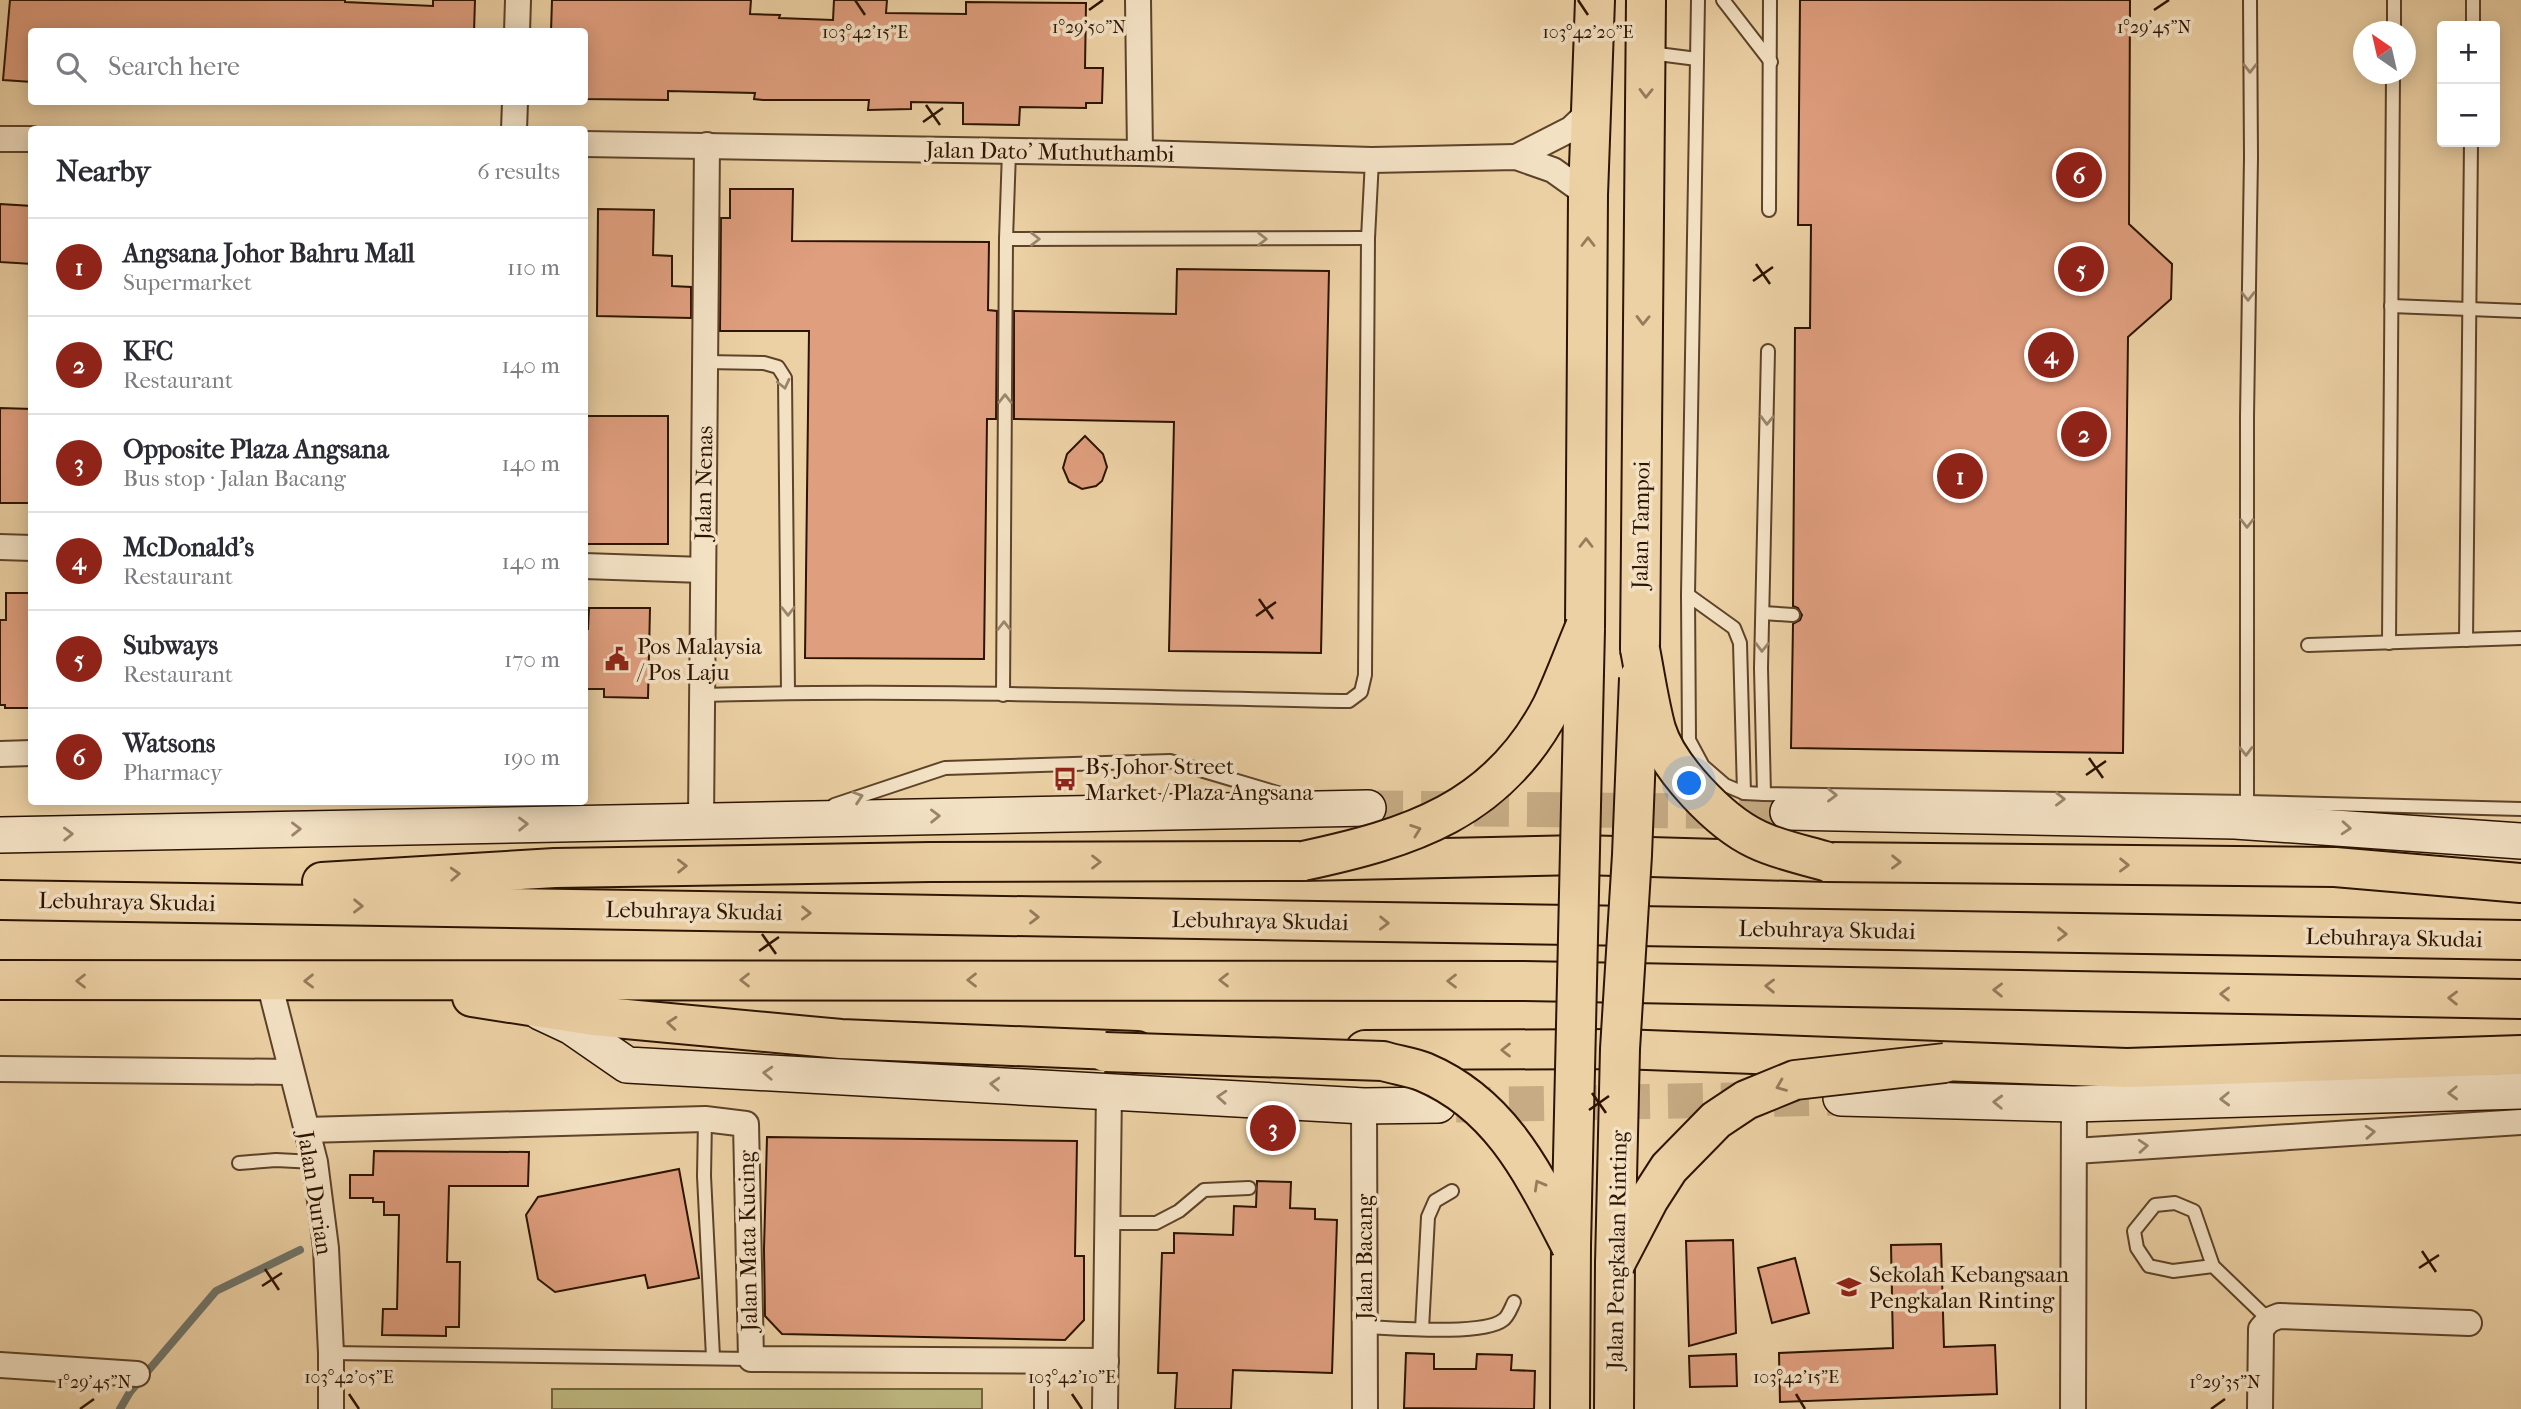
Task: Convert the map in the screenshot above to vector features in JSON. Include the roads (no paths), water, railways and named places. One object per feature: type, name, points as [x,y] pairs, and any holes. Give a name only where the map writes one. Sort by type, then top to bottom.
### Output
[{"type":"main road","points":[[1574,1049],[1581,855],[1588,195],[1595,0]]},
{"type":"main road","name":"Jalan Tampoi","points":[[1619,1049],[1632,855],[1640,636],[1646,0]]},
{"type":"main road","points":[[1303,861],[1368,847],[1430,825],[1478,797],[1505,773],[1529,743],[1551,707],[1585,619]]},
{"type":"main road","points":[[1640,636],[1657,732],[1674,763],[1692,787],[1724,820],[1757,840],[1828,862]]},
{"type":"main road","points":[[168,902],[252,886],[555,868],[930,862],[1303,861],[1581,855],[1828,862],[2335,867],[2521,883]]},
{"type":"main road","name":"Lebuhraya Skudai","points":[[0,900],[2521,940]]},
{"type":"main road","points":[[377,979],[531,1008],[841,1039],[1105,1052],[1382,1061],[1422,1071],[1479,1104],[1507,1135],[1534,1176],[1571,1260]]},
{"type":"main road","points":[[0,980],[1520,981],[2521,999]]},
{"type":"main road","name":"Jalan Pengkalan Rinting","points":[[1570,1409],[1574,1049]]},
{"type":"main road","points":[[1105,1052],[1619,1049],[2127,1068],[2521,1055]]},
{"type":"main road","name":"Jalan Pengkalan Rinting","points":[[1614,1409],[1619,1049]]},
{"type":"main road","points":[[1615,1264],[1649,1199],[1669,1168],[1716,1120],[1746,1100],[1796,1080],[1945,1063]]},
{"type":"street","points":[[517,28],[518,0]]},
{"type":"street","points":[[1138,0],[1140,153]]},
{"type":"street","points":[[514,126],[515,105]]},
{"type":"street","name":"Jalan Dato' Muthuthambi","points":[[1516,158],[1571,129],[1591,110]]},
{"type":"street","points":[[0,139],[28,139]]},
{"type":"street","name":"Jalan Dato' Muthuthambi","points":[[588,144],[1140,153],[1371,160],[1516,158],[1553,170],[1588,195]]},
{"type":"street","name":"Jalan Nenas","points":[[701,821],[707,145]]},
{"type":"street","points":[[0,547],[28,548]]},
{"type":"street","points":[[588,566],[703,570]]},
{"type":"street","points":[[0,754],[28,753]]},
{"type":"street","points":[[1776,803],[2235,821],[2521,841]]},
{"type":"street","points":[[0,835],[1368,808]]},
{"type":"street","name":"Jalan Durian","points":[[269,982],[315,1162],[326,1248],[331,1409]]},
{"type":"street","points":[[531,1008],[572,1027],[627,1065],[1364,1106],[1438,1105]]},
{"type":"street","points":[[0,1069],[291,1072]]},
{"type":"street","points":[[1105,1409],[1109,1090]]},
{"type":"street","points":[[1841,1098],[2074,1104],[2521,1091]]},
{"type":"street","points":[[2073,1409],[2074,1104]]},
{"type":"street","name":"Jalan Bacang","points":[[1364,1106],[1365,1409]]},
{"type":"street","name":"Jalan Mata Kucing","points":[[306,1130],[705,1119],[746,1124],[751,1359],[1106,1361]]},
{"type":"street","points":[[2075,1151],[2521,1122]]},
{"type":"street","points":[[2260,1409],[2261,1329],[2279,1316],[2469,1323]]},
{"type":"street","points":[[0,1365],[137,1374]]},
{"type":"lane","points":[[1698,0],[1688,595],[1689,740],[1703,766],[1725,785],[1776,803],[2247,802],[2521,809]]},
{"type":"lane","points":[[1723,0],[1771,62]]},
{"type":"lane","points":[[1769,210],[1770,0]]},
{"type":"lane","points":[[2247,802],[2252,157],[2250,0]]},
{"type":"lane","points":[[2394,0],[2394,21]]},
{"type":"lane","points":[[2473,0],[2473,21]]},
{"type":"lane","points":[[1646,52],[1697,59]]},
{"type":"lane","points":[[2389,643],[2393,84]]},
{"type":"lane","points":[[2466,640],[2472,147]]},
{"type":"lane","points":[[1003,695],[1009,151]]},
{"type":"lane","points":[[702,695],[788,693],[1349,701],[1361,692],[1365,674],[1367,238],[1371,160]]},
{"type":"lane","points":[[1006,239],[1367,238]]},
{"type":"lane","points":[[2391,306],[2521,311]]},
{"type":"lane","points":[[1768,351],[1761,668],[1776,803]]},
{"type":"lane","points":[[705,362],[764,363],[778,367],[785,378],[788,693]]},
{"type":"lane","points":[[1688,595],[1734,628],[1740,643],[1744,793]]},
{"type":"lane","points":[[1763,612],[1793,615]]},
{"type":"lane","points":[[2308,645],[2521,638]]},
{"type":"lane","points":[[793,819],[945,768],[1170,761],[1332,809]]},
{"type":"lane","points":[[705,1119],[704,1176],[713,1357]]},
{"type":"lane","points":[[239,1163],[276,1160],[315,1162]]},
{"type":"lane","points":[[1107,1223],[1156,1223],[1179,1211],[1204,1189],[1249,1188]]},
{"type":"lane","points":[[1422,1329],[1428,1217],[1435,1201],[1452,1191]]},
{"type":"lane","points":[[2213,1266],[2173,1271],[2149,1266],[2137,1248],[2134,1231],[2155,1205],[2175,1203],[2194,1211],[2213,1266],[2269,1321]]},
{"type":"lane","points":[[1364,1327],[1489,1327],[1505,1320],[1514,1302]]},
{"type":"lane","points":[[331,1353],[751,1359]]},
{"type":"lane","points":[[1041,1360],[1041,1409]]},
{"type":"waterway","points":[[120,1409],[130,1392],[216,1291],[300,1250]]},
{"type":"tunnel","points":[[1368,808],[1788,812]]},
{"type":"tunnel","points":[[1456,1105],[1841,1098]]},
{"type":"place","name":"Watsons","points":[[2079,175]]},
{"type":"place","name":"Subways","points":[[2081,269]]},
{"type":"place","name":"McDonald's","points":[[2051,355]]},
{"type":"place","name":"KFC","points":[[2084,434]]},
{"type":"place","name":"Angsana Johor Bahru Mall","points":[[1960,476]]},
{"type":"place","name":"Pos Malaysia / Pos Laju","points":[[617,659]]},
{"type":"place","name":"B5 Johor Street Market / Plaza Angsana","points":[[1065,779]]},
{"type":"place","name":"Opposite Plaza Angsana","points":[[1273,1128]]},
{"type":"place","name":"Sekolah Kebangsaan Pengkalan Rinting","points":[[1849,1287]]}]
